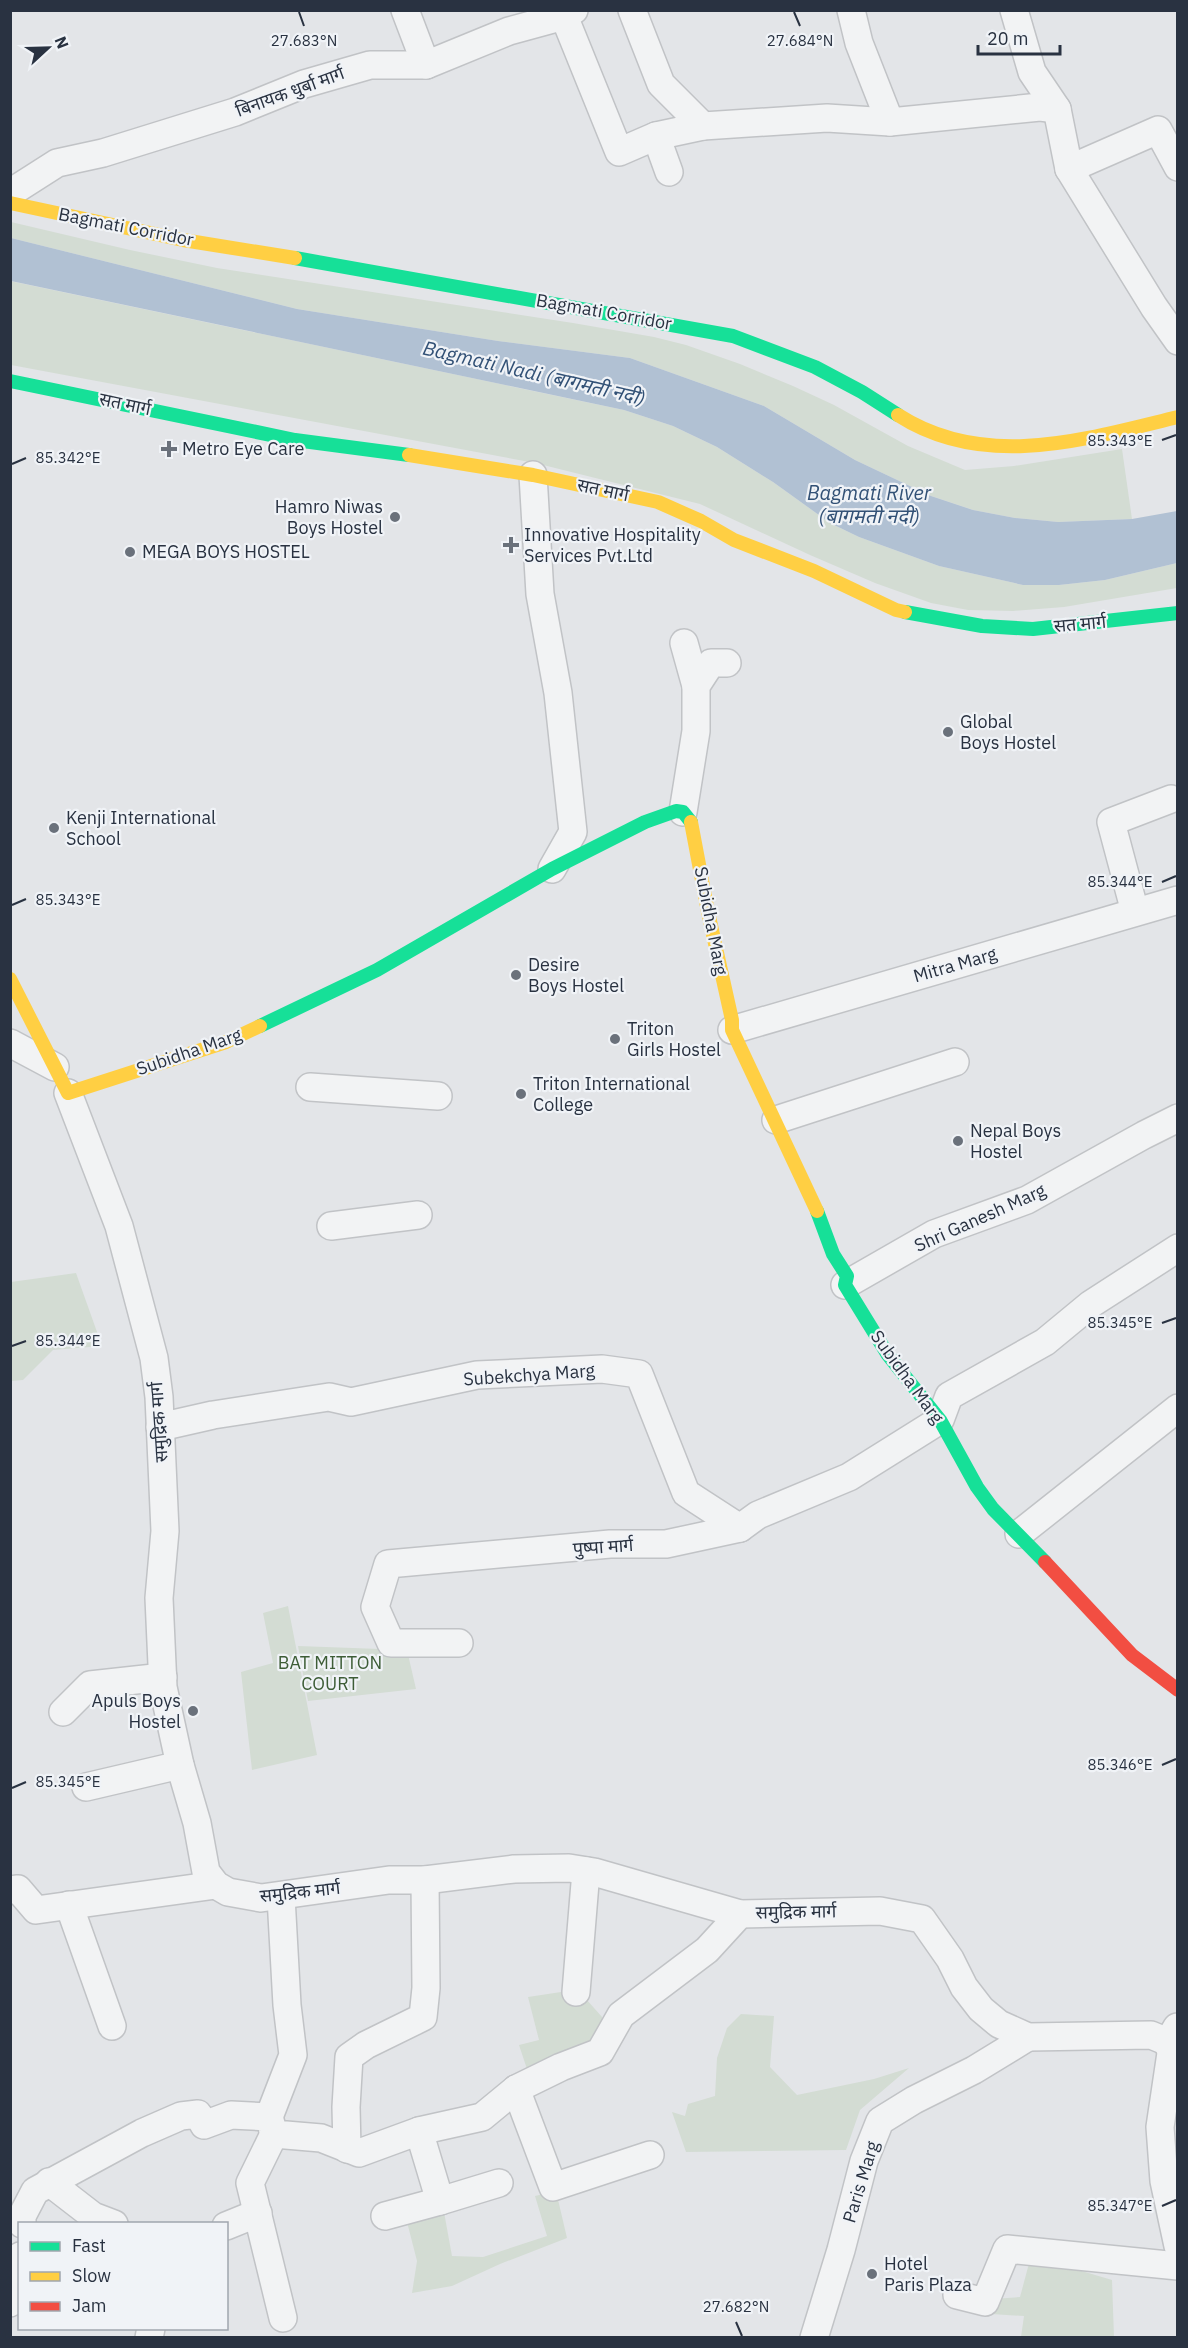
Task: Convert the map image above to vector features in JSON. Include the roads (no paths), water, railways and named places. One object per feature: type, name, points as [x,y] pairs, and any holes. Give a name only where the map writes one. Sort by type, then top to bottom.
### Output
[{"type":"main road","name":"Bagmati Corridor","points":[[10,203],[183,240],[378,272],[733,336],[762,345],[811,366],[861,391],[927,431],[968,443],[997,447],[1054,445],[1178,417]]},
{"type":"main road","name":"सत मार्ग","points":[[10,381],[295,440],[440,459],[533,475],[658,501],[701,521],[734,540],[814,572],[896,610],[982,626],[1033,629],[1178,613]]},
{"type":"main road","name":"Subidha Marg","points":[[68,1093],[226,1042],[377,970],[552,870],[645,822],[676,811],[683,812],[691,820],[708,912],[732,1020],[732,1030],[815,1204],[834,1254],[847,1276],[846,1285],[888,1355],[940,1420],[977,1487],[993,1509],[1132,1655],[1178,1690]]},
{"type":"main road","points":[[10,979],[68,1093]]},
{"type":"street","points":[[405,10],[426,65]]},
{"type":"street","points":[[632,10],[661,84],[703,126]]},
{"type":"street","points":[[851,10],[858,43],[890,122]]},
{"type":"street","points":[[1014,10],[1032,72],[1057,109],[1069,169],[1154,307],[1178,341]]},
{"type":"street","points":[[569,13],[619,152],[656,136],[703,126],[827,118],[890,122],[1040,107],[1057,109]]},
{"type":"street","name":"बिनायक धुर्बा मार्ग","points":[[10,193],[57,163],[103,153],[235,112],[304,84],[370,65],[426,65],[508,31],[569,13]]},
{"type":"street","points":[[1069,169],[1158,130],[1178,167]]},
{"type":"street","points":[[656,136],[669,172]]},
{"type":"street","points":[[533,475],[540,594],[558,693],[573,831],[552,870]]},
{"type":"street","points":[[683,812],[696,731],[696,686],[684,643]]},
{"type":"street","points":[[696,686],[711,663],[727,663]]},
{"type":"street","points":[[1135,912],[1111,822],[1170,799]]},
{"type":"street","name":"Mitra Marg","points":[[732,1030],[1178,900]]},
{"type":"street","points":[[10,1043],[55,1067]]},
{"type":"street","points":[[776,1120],[955,1062]]},
{"type":"street","points":[[310,1087],[438,1096]]},
{"type":"street","name":"समुद्रिक मार्ग","points":[[68,1093],[119,1226],[154,1358],[165,1531],[159,1598],[163,1677],[180,1765],[197,1823],[206,1872],[216,1885],[228,1892],[261,1898],[389,1880],[425,1880],[514,1869],[569,1868],[740,1914],[880,1911],[922,1919],[950,1959],[964,1987],[981,2009],[999,2024],[1028,2037]]},
{"type":"street","name":"Shri Ganesh Marg","points":[[846,1285],[934,1234],[1027,1200],[1178,1118]]},
{"type":"street","points":[[331,1226],[418,1215]]},
{"type":"street","points":[[940,1420],[949,1396],[1045,1342],[1091,1304],[1178,1248]]},
{"type":"street","name":"Subekchya Marg","points":[[160,1427],[213,1414],[329,1397],[351,1402],[477,1375],[602,1369],[639,1374],[686,1493],[740,1528]]},
{"type":"street","points":[[1019,1534],[1178,1408]]},
{"type":"street","name":"पुष्पा मार्ग","points":[[459,1643],[391,1643],[375,1607],[388,1564],[610,1544],[666,1544],[740,1528],[758,1515],[849,1476],[940,1420]]},
{"type":"street","points":[[63,1712],[90,1685],[163,1677]]},
{"type":"street","points":[[86,1787],[180,1765]]},
{"type":"street","points":[[576,1992],[585,1871]]},
{"type":"street","points":[[347,2149],[346,2107],[349,2057],[366,2045],[423,2017],[426,1988],[425,1880]]},
{"type":"street","points":[[10,1890],[18,1889],[36,1910],[216,1885]]},
{"type":"street","points":[[281,1897],[287,2005],[293,2055],[272,2125],[250,2183],[283,2318]]},
{"type":"street","points":[[69,1905],[112,2026]]},
{"type":"street","points":[[21,2215],[35,2191],[100,2154],[181,2116],[198,2114],[204,2125],[231,2115],[321,2138],[360,2153],[419,2131],[482,2117],[516,2089],[561,2067],[600,2052],[621,2015],[707,1950],[740,1914]]},
{"type":"street","points":[[1028,2037],[1151,2035],[1173,2049],[1160,2127],[1164,2181],[1178,2246]]},
{"type":"street","name":"Paris Marg","points":[[814,2337],[841,2250],[864,2161],[880,2121],[914,2100],[974,2070],[1028,2037]]},
{"type":"street","points":[[516,2089],[553,2187],[650,2155]]},
{"type":"street","points":[[419,2131],[440,2200]]},
{"type":"street","points":[[50,2182],[93,2216],[111,2222]]},
{"type":"street","points":[[385,2216],[499,2183]]},
{"type":"street","points":[[228,2225],[258,2213]]},
{"type":"street","points":[[957,2295],[986,2302],[1007,2249],[1178,2266]]},
{"type":"street","points":[[10,2303],[18,2265]]},
{"type":"water","name":"Bagmati River (बागमती नदी)","points":[[11,238],[297,309],[498,341],[630,358],[764,406],[855,460],[931,496],[973,510],[1015,518],[1058,522],[1132,519],[1177,511],[1177,563],[1105,580],[1059,585],[1023,585],[939,566],[859,537],[830,523],[773,482],[717,447],[673,426],[624,410],[11,281]]},
{"type":"place","name":"Metro Eye Care","points":[[169,449]]},
{"type":"place","name":"Hamro Niwas Boys Hostel","points":[[395,517]]},
{"type":"place","name":"Innovative Hospitality Services Pvt.Ltd","points":[[511,545]]},
{"type":"place","name":"MEGA BOYS HOSTEL","points":[[130,552]]},
{"type":"place","name":"Global Boys Hostel","points":[[948,732]]},
{"type":"place","name":"Kenji International School","points":[[54,828]]},
{"type":"place","name":"Desire Boys Hostel","points":[[516,975]]},
{"type":"place","name":"Triton Girls Hostel","points":[[615,1039]]},
{"type":"place","name":"Triton International College","points":[[521,1094]]},
{"type":"place","name":"Nepal Boys Hostel","points":[[958,1141]]},
{"type":"place","name":"Apuls Boys Hostel","points":[[193,1711]]},
{"type":"place","name":"Hotel Paris Plaza","points":[[872,2274]]},
{"type":"water label","name":"Bagmati Nadi (बागमती नदी)","points":[[534,373]]},
{"type":"park label","name":"BAT MITTON COURT","points":[[330,1673]]}]
